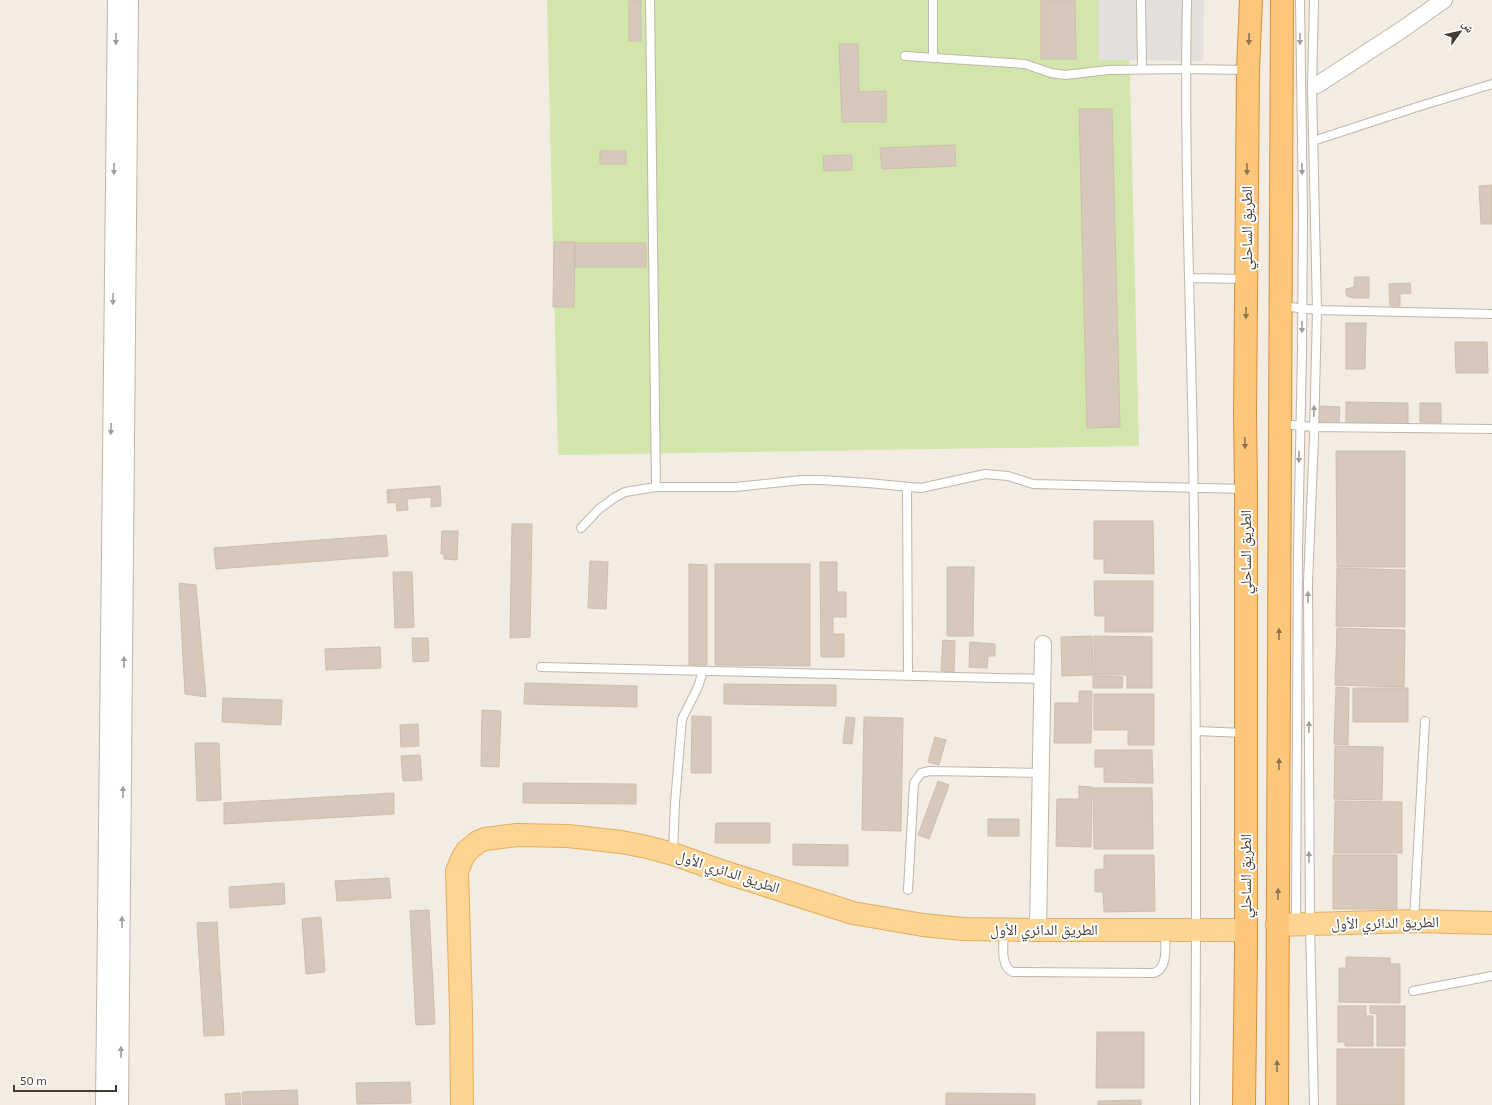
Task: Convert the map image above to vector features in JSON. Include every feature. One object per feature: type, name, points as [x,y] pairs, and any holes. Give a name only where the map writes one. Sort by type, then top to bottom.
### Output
[{"type":"highway","name":"الطريق الساحلي","points":[[1244,1105],[1246,930],[1245,415],[1248,70],[1251,0]]},
{"type":"highway","name":"الطريق الساحلي","points":[[1277,1105],[1294,924],[1288,583],[1290,425],[1281,306],[1291,100],[1282,0]]},
{"type":"main road","name":"الطريق الدائري الأول","points":[[462,1105],[457,871],[467,851],[478,842],[492,837],[543,835],[614,841],[673,854],[724,872],[853,913],[923,925],[963,929],[1004,930],[1246,930]]},
{"type":"main road","name":"الطريق الدائري الأول","points":[[1294,924],[1414,921],[1492,923]]},
{"type":"street","points":[[104,1105],[116,0]]},
{"type":"street","points":[[120,1105],[130,0]]},
{"type":"street","points":[[1315,87],[1444,0]]},
{"type":"street","points":[[1038,930],[1043,644]]},
{"type":"lane","points":[[650,0],[656,487]]},
{"type":"lane","points":[[933,0],[933,58]]},
{"type":"lane","points":[[1141,0],[1142,69]]},
{"type":"lane","points":[[1187,0],[1186,69],[1196,731],[1195,1105]]},
{"type":"lane","points":[[1300,0],[1291,100],[1303,214],[1302,309],[1290,425],[1314,427],[1492,429]]},
{"type":"lane","points":[[1314,0],[1315,87],[1313,142],[1317,310],[1314,427],[1294,924],[1314,1105]]},
{"type":"lane","points":[[905,56],[1025,64],[1051,73],[1065,75],[1108,70],[1142,69],[1248,70]]},
{"type":"lane","points":[[1313,142],[1417,107],[1492,84]]},
{"type":"lane","points":[[1291,100],[1315,87]]},
{"type":"lane","points":[[1190,278],[1247,279]]},
{"type":"lane","points":[[1281,306],[1317,310],[1492,314]]},
{"type":"lane","points":[[581,528],[599,509],[614,498],[625,492],[656,487],[735,486],[802,480],[821,480],[868,482],[921,488],[985,474],[1008,476],[1033,484],[1246,489]]},
{"type":"lane","points":[[908,487],[908,676]]},
{"type":"lane","points":[[1288,583],[1308,583]]},
{"type":"lane","points":[[541,667],[1043,679]]},
{"type":"lane","points":[[673,854],[675,803],[682,719],[698,687],[703,671]]},
{"type":"lane","points":[[1414,921],[1425,721]]},
{"type":"lane","points":[[1196,731],[1246,733]]},
{"type":"lane","points":[[908,890],[914,783],[921,773],[930,771],[1041,773]]},
{"type":"lane","points":[[1004,930],[1004,962],[1007,968],[1013,972],[1145,973],[1156,972],[1164,963],[1165,930]]},
{"type":"lane","points":[[1413,991],[1492,976]]},
{"type":"green space","points":[[547,0],[1128,0],[1139,446],[558,455]]},
{"type":"shaded area","points":[[1098,0],[1204,0],[1203,61],[1098,60]]},
{"type":"building","points":[[629,0],[641,0],[641,41],[629,41]]},
{"type":"building","points":[[1041,0],[1075,0],[1076,59],[1041,59]]},
{"type":"building","points":[[839,44],[858,44],[859,92],[886,91],[886,122],[842,122]]},
{"type":"building","points":[[1079,109],[1112,109],[1120,427],[1087,428]]},
{"type":"building","points":[[955,145],[956,166],[882,169],[880,148]]},
{"type":"building","points":[[600,151],[626,151],[626,164],[600,164]]},
{"type":"building","points":[[852,155],[852,170],[824,171],[823,156]]},
{"type":"building","points":[[1492,185],[1492,224],[1481,224],[1479,186]]},
{"type":"building","points":[[554,242],[575,242],[574,307],[553,307]]},
{"type":"building","points":[[575,243],[646,243],[646,267],[575,267]]},
{"type":"building","points":[[1355,277],[1369,277],[1369,298],[1354,298],[1347,296],[1346,289],[1354,287]]},
{"type":"building","points":[[1410,283],[1411,293],[1400,294],[1400,306],[1390,306],[1389,284]]},
{"type":"building","points":[[1346,323],[1366,323],[1365,369],[1346,369]]},
{"type":"building","points":[[1455,342],[1487,342],[1488,373],[1456,373]]},
{"type":"building","points":[[1346,402],[1408,403],[1408,428],[1346,426]]},
{"type":"building","points":[[1420,403],[1441,403],[1441,423],[1420,422]]},
{"type":"building","points":[[1319,406],[1340,407],[1339,424],[1318,423]]},
{"type":"building","points":[[1336,451],[1405,451],[1405,567],[1337,567]]},
{"type":"building","points":[[440,486],[441,506],[431,507],[431,497],[407,499],[408,510],[397,511],[396,502],[388,503],[387,490]]},
{"type":"building","points":[[1094,521],[1153,521],[1154,574],[1104,573],[1104,559],[1094,559]]},
{"type":"building","points":[[512,524],[532,524],[530,637],[510,638]]},
{"type":"building","points":[[442,531],[458,531],[457,560],[444,559],[444,554],[441,554]]},
{"type":"building","points":[[386,535],[388,556],[216,569],[214,548]]},
{"type":"building","points":[[590,561],[608,562],[606,609],[588,608]]},
{"type":"building","points":[[820,562],[837,562],[837,592],[846,592],[846,617],[833,617],[833,634],[844,634],[844,657],[821,657]]},
{"type":"building","points":[[689,564],[707,565],[707,665],[689,665]]},
{"type":"building","points":[[715,564],[810,564],[810,666],[715,665]]},
{"type":"building","points":[[947,567],[974,567],[973,636],[947,636]]},
{"type":"building","points":[[1337,568],[1405,570],[1405,627],[1336,626]]},
{"type":"building","points":[[393,572],[412,572],[414,627],[395,628]]},
{"type":"building","points":[[1094,581],[1153,581],[1153,632],[1105,632],[1105,616],[1095,616]]},
{"type":"building","points":[[179,583],[196,585],[206,697],[185,694]]},
{"type":"building","points":[[1337,628],[1405,630],[1404,687],[1335,685]]},
{"type":"building","points":[[1092,636],[1093,675],[1062,676],[1061,637]]},
{"type":"building","points":[[1094,636],[1152,637],[1152,688],[1127,688],[1127,675],[1094,675]]},
{"type":"building","points":[[412,638],[428,638],[429,661],[413,662]]},
{"type":"building","points":[[943,640],[955,641],[954,672],[941,671]]},
{"type":"building","points":[[970,642],[995,644],[995,656],[988,656],[987,668],[969,667]]},
{"type":"building","points":[[380,647],[381,668],[326,670],[325,649]]},
{"type":"building","points":[[1093,676],[1123,677],[1122,688],[1093,688]]},
{"type":"building","points":[[525,683],[637,686],[637,707],[524,704]]},
{"type":"building","points":[[724,684],[836,685],[836,706],[724,704]]},
{"type":"building","points":[[1336,687],[1349,688],[1348,745],[1334,744]]},
{"type":"building","points":[[1353,688],[1408,688],[1408,722],[1353,722]]},
{"type":"building","points":[[1079,691],[1092,691],[1091,743],[1054,743],[1055,703],[1079,703]]},
{"type":"building","points":[[1094,694],[1154,694],[1154,745],[1128,745],[1128,730],[1094,730]]},
{"type":"building","points":[[223,698],[282,700],[281,725],[222,722]]},
{"type":"building","points":[[482,710],[501,711],[499,767],[481,766]]},
{"type":"building","points":[[692,716],[711,717],[711,773],[691,773]]},
{"type":"building","points":[[846,717],[855,718],[852,744],[843,743]]},
{"type":"building","points":[[864,717],[903,718],[901,831],[862,830]]},
{"type":"building","points":[[418,724],[419,746],[401,747],[400,725]]},
{"type":"building","points":[[935,737],[946,740],[939,765],[928,762]]},
{"type":"building","points":[[195,743],[219,743],[221,800],[197,801]]},
{"type":"building","points":[[1335,746],[1383,747],[1382,800],[1334,799]]},
{"type":"building","points":[[1095,750],[1152,750],[1153,783],[1104,782],[1104,767],[1095,767]]},
{"type":"building","points":[[420,755],[422,780],[403,781],[401,756]]},
{"type":"building","points":[[938,781],[949,785],[929,839],[918,835]]},
{"type":"building","points":[[523,783],[636,784],[636,804],[523,803]]},
{"type":"building","points":[[1079,786],[1092,787],[1091,847],[1056,846],[1057,799],[1079,799]]},
{"type":"building","points":[[1093,788],[1152,788],[1153,849],[1094,849]]},
{"type":"building","points":[[394,793],[394,814],[224,824],[224,803]]},
{"type":"building","points":[[1335,801],[1402,802],[1402,853],[1334,853]]},
{"type":"building","points":[[988,819],[1019,819],[1019,836],[988,836]]},
{"type":"building","points":[[716,823],[770,823],[770,843],[715,843]]},
{"type":"building","points":[[793,844],[848,845],[848,866],[793,865]]},
{"type":"building","points":[[1104,855],[1154,855],[1155,911],[1104,912],[1103,892],[1095,892],[1095,870],[1104,869]]},
{"type":"building","points":[[1333,855],[1397,855],[1397,909],[1333,909]]},
{"type":"building","points":[[389,878],[391,898],[337,901],[335,881]]},
{"type":"building","points":[[284,883],[285,904],[230,908],[229,887]]},
{"type":"building","points":[[429,910],[435,1024],[416,1025],[410,911]]},
{"type":"building","points":[[321,917],[325,972],[306,974],[302,919]]},
{"type":"building","points":[[217,922],[224,1035],[204,1036],[197,923]]},
{"type":"building","points":[[1346,957],[1390,958],[1390,964],[1400,964],[1400,1003],[1339,1002],[1339,968],[1346,968]]},
{"type":"building","points":[[1338,1006],[1366,1006],[1366,1016],[1373,1016],[1373,1046],[1345,1046],[1345,1042],[1338,1042]]},
{"type":"building","points":[[1370,1006],[1405,1006],[1405,1046],[1377,1046],[1377,1014],[1370,1013]]},
{"type":"building","points":[[1097,1032],[1144,1032],[1144,1088],[1096,1088]]},
{"type":"building","points":[[1337,1049],[1404,1049],[1404,1105],[1337,1105]]},
{"type":"building","points":[[410,1082],[411,1103],[357,1104],[356,1083]]},
{"type":"building","points":[[297,1090],[298,1105],[243,1105],[242,1092]]},
{"type":"building","points":[[240,1093],[241,1105],[226,1105],[225,1094]]},
{"type":"building","points":[[946,1093],[1035,1094],[1035,1105],[946,1105]]},
{"type":"building","points":[[1141,1100],[1141,1105],[1098,1105],[1098,1101]]}]
